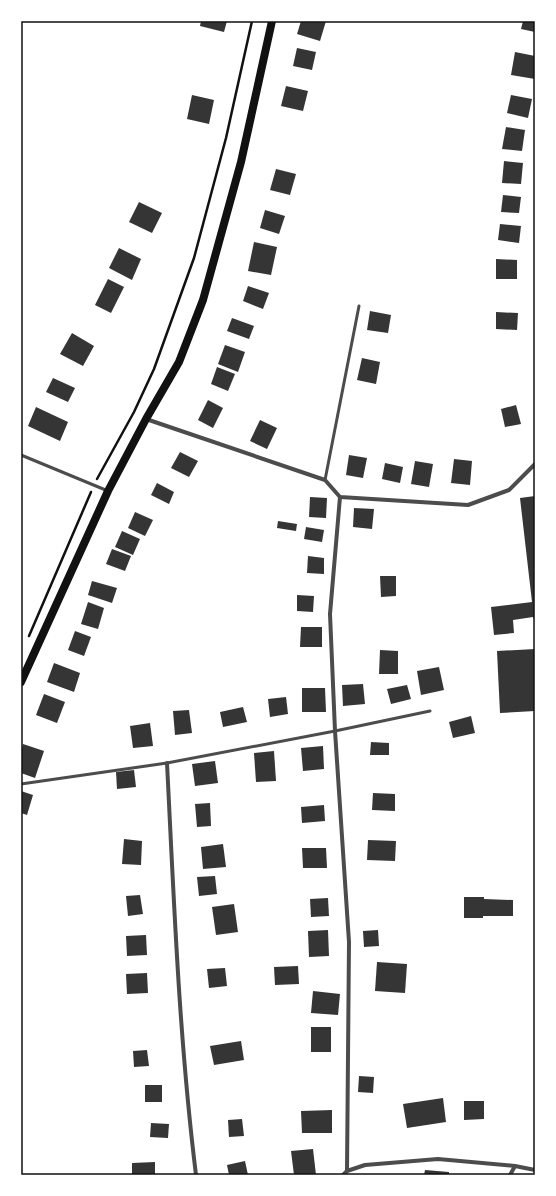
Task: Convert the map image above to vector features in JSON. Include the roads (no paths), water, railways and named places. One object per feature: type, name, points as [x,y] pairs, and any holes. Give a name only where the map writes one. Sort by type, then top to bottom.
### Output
[{"type":"main road","points":[[21,682],[24,667],[108,491],[146,418],[179,362],[203,300],[241,162],[272,21]]},
{"type":"street","points":[[146,418],[325,480],[340,497],[468,506],[509,490],[535,464]]},
{"type":"street","points":[[340,497],[330,614],[335,731],[349,942],[347,1171]]},
{"type":"street","points":[[167,764],[178,974],[189,1114],[196,1175]]},
{"type":"street","points":[[342,1175],[347,1171],[365,1166],[438,1159],[515,1166],[535,1170]]},
{"type":"street","points":[[510,1175],[515,1166]]},
{"type":"lane","points":[[325,480],[359,306]]},
{"type":"lane","points":[[21,455],[108,491]]},
{"type":"lane","points":[[21,784],[167,764],[335,731],[430,710]]}]
